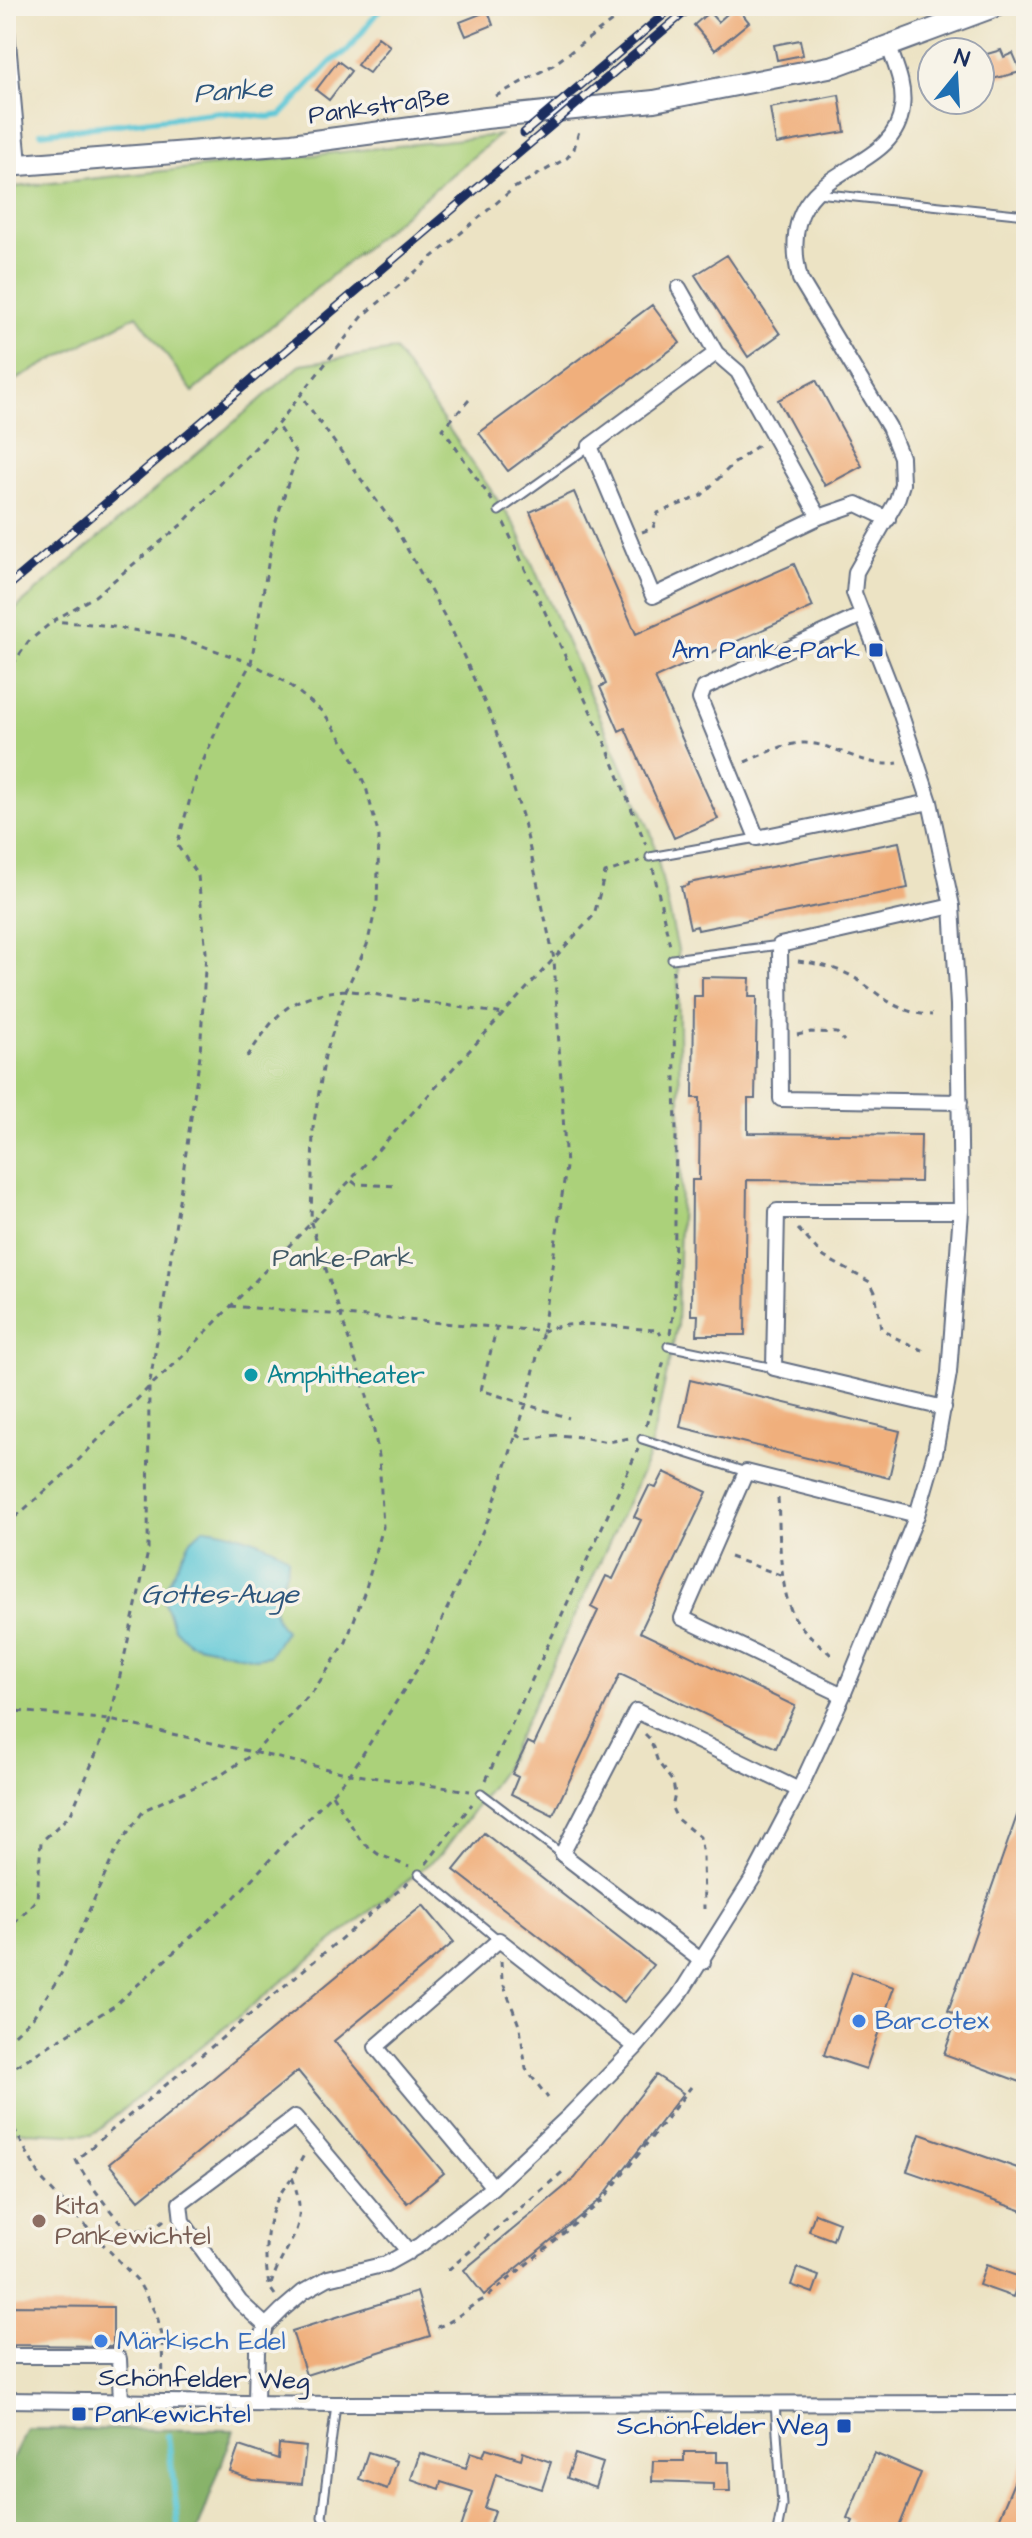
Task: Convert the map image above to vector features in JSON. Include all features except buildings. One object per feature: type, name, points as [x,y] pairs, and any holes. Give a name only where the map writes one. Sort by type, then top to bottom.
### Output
[{"type":"street","name":"Pankstraße","points":[[13,165],[292,144],[486,118],[574,119],[834,66],[996,6]]},
{"type":"street","points":[[6,20],[13,165]]},
{"type":"street","points":[[256,2403],[257,2351],[266,2326],[303,2292],[328,2278],[386,2264],[409,2252],[493,2187],[570,2115],[636,2047],[678,1997],[703,1962],[753,1878],[799,1790],[843,1695],[917,1515],[935,1453],[944,1408],[961,1211],[952,906],[930,802],[898,706],[854,593],[856,572],[888,519],[902,484],[901,457],[889,427],[800,279],[794,252],[798,229],[814,193],[874,153],[894,130],[902,109],[901,80],[889,47]]},
{"type":"street","points":[[679,288],[716,353],[738,372],[819,517]]},
{"type":"street","points":[[716,353],[590,446],[653,596],[819,517],[857,504],[888,519]]},
{"type":"street","points":[[862,615],[704,688],[700,699],[757,838],[930,802]]},
{"type":"street","points":[[952,906],[780,952],[781,1099],[960,1102]]},
{"type":"street","points":[[944,1408],[774,1368],[777,1211],[961,1211]]},
{"type":"street","points":[[843,1695],[682,1618],[746,1472],[917,1515]]},
{"type":"street","points":[[703,1962],[562,1854],[636,1711],[799,1790]]},
{"type":"street","points":[[493,2187],[376,2047],[499,1940],[636,2047]]},
{"type":"street","points":[[266,2326],[240,2302],[182,2221],[180,2203],[295,2117],[409,2252]]},
{"type":"street","points":[[6,2356],[113,2356],[119,2359],[121,2368],[121,2401]]},
{"type":"street","name":"Schönfelder Weg","points":[[6,2400],[336,2404],[1026,2403]]},
{"type":"lane","points":[[814,193],[1026,215]]},
{"type":"lane","points":[[499,511],[590,446]]},
{"type":"lane","points":[[650,857],[757,838]]},
{"type":"lane","points":[[672,959],[780,952]]},
{"type":"lane","points":[[668,1346],[774,1368]]},
{"type":"lane","points":[[642,1439],[746,1472]]},
{"type":"lane","points":[[481,1793],[562,1854]]},
{"type":"lane","points":[[419,1874],[499,1940]]},
{"type":"lane","points":[[775,2403],[782,2505],[777,2532]]},
{"type":"lane","points":[[336,2404],[322,2517],[327,2525],[338,2532]]},
{"type":"path","points":[[607,6],[619,17]]},
{"type":"path","points":[[486,118],[492,98],[553,65],[632,6]]},
{"type":"path","points":[[6,675],[28,642],[53,621],[95,596],[181,525],[277,425],[363,316],[514,188],[567,158],[574,149],[574,119]]},
{"type":"path","points":[[6,2072],[114,2006],[232,1900],[350,1774],[425,1657],[490,1515],[526,1404],[543,1331],[566,1167],[554,959],[524,822],[486,706],[450,626],[394,525],[301,396]]},
{"type":"path","points":[[180,2203],[158,2226],[139,2230],[127,2228],[81,2173],[76,2160],[419,1874],[481,1793],[642,1439],[668,1346],[674,1309],[672,959],[650,857],[606,745],[534,583],[499,511],[443,429],[469,400]]},
{"type":"path","points":[[6,1932],[37,1899],[41,1842],[71,1814],[110,1720],[148,1552],[149,1387],[200,1055],[206,952],[198,876],[177,845],[196,778],[225,710],[251,663],[275,524],[297,455],[277,425]]},
{"type":"path","points":[[653,528],[658,513],[701,496],[732,465],[774,436]]},
{"type":"path","points":[[6,2042],[33,2017],[61,1974],[116,1850],[144,1810],[221,1775],[253,1754],[314,1690],[346,1642],[366,1588],[383,1527],[379,1456],[367,1396],[311,1223],[313,1128],[325,1056],[346,990],[367,945],[377,903],[379,837],[366,787],[349,750],[324,713],[286,682],[251,663],[180,638],[102,625],[53,621]]},
{"type":"path","points":[[729,769],[790,744],[809,743],[881,765],[906,761]]},
{"type":"path","points":[[6,1525],[65,1474],[179,1360],[311,1223],[504,1014],[594,915],[605,873],[650,857]]},
{"type":"path","points":[[780,952],[837,969],[890,1004],[932,1015]]},
{"type":"path","points":[[247,1057],[274,1018],[291,1003],[322,992],[346,990],[504,1014]]},
{"type":"path","points":[[781,1035],[837,1033],[844,1041]]},
{"type":"path","points":[[351,1180],[356,1184],[399,1186]]},
{"type":"path","points":[[794,1211],[797,1227],[824,1257],[870,1282],[875,1292],[881,1328],[924,1351]]},
{"type":"path","points":[[230,1306],[543,1331],[560,1324],[605,1325],[658,1330],[668,1346]]},
{"type":"path","points":[[497,1326],[481,1390],[569,1418]]},
{"type":"path","points":[[516,1435],[526,1439],[557,1435],[608,1442],[625,1438],[642,1439]]},
{"type":"path","points":[[777,1480],[783,1576],[796,1620],[832,1656]]},
{"type":"path","points":[[730,1557],[783,1576]]},
{"type":"path","points":[[6,1710],[110,1720],[350,1774],[481,1793]]},
{"type":"path","points":[[630,1723],[650,1739],[658,1762],[673,1782],[675,1794],[672,1808],[677,1819],[700,1837],[704,1909]]},
{"type":"path","points":[[332,1794],[361,1841],[378,1854],[404,1863],[419,1874]]},
{"type":"path","points":[[499,1940],[502,1980],[520,2028],[526,2069],[548,2098]]},
{"type":"path","points":[[437,2327],[449,2324],[475,2303],[485,2299],[602,2201],[691,2087]]},
{"type":"path","points":[[6,2119],[42,2180],[138,2281],[151,2304],[162,2335],[163,2401]]},
{"type":"path","points":[[275,2295],[270,2288],[266,2252],[268,2227],[280,2191],[292,2177],[312,2137]]},
{"type":"path","points":[[448,2270],[566,2169]]},
{"type":"path","points":[[270,2288],[299,2223],[301,2208],[292,2177]]},
{"type":"green space","points":[[499,135],[193,392],[137,315],[6,385],[6,188]]},
{"type":"green space","name":"Panke-Park","points":[[395,350],[516,527],[652,835],[678,950],[681,1189],[677,1326],[648,1459],[503,1770],[442,1853],[91,2135],[6,2131],[6,617],[302,364]]},
{"type":"green space","points":[[27,2429],[234,2430],[197,2532],[6,2532],[6,2472]]},
{"type":"water","name":"Gottes-Auge","points":[[204,1528],[248,1538],[288,1557],[274,1610],[285,1631],[269,1656],[254,1658],[189,1643],[173,1627],[162,1595],[190,1541]]},
{"type":"waterway","name":"Panke","points":[[41,133],[220,112],[268,117],[281,115],[331,62],[348,50],[383,6]]},
{"type":"waterway","points":[[168,2436],[179,2532]]},
{"type":"railway","points":[[524,133],[674,6]]},
{"type":"railway","points":[[6,588],[692,6]]},
{"type":"place","name":"Am Panke-Park","points":[[876,650]]},
{"type":"place","name":"Amphitheater","points":[[251,1375]]},
{"type":"place","name":"Barcotex","points":[[859,2021]]},
{"type":"place","name":"Kita Pankewichtel","points":[[39,2221]]},
{"type":"place","name":"Märkisch Edel","points":[[101,2341]]},
{"type":"place","name":"Pankewichtel","points":[[79,2414]]},
{"type":"place","name":"Schönfelder Weg","points":[[844,2426]]}]
